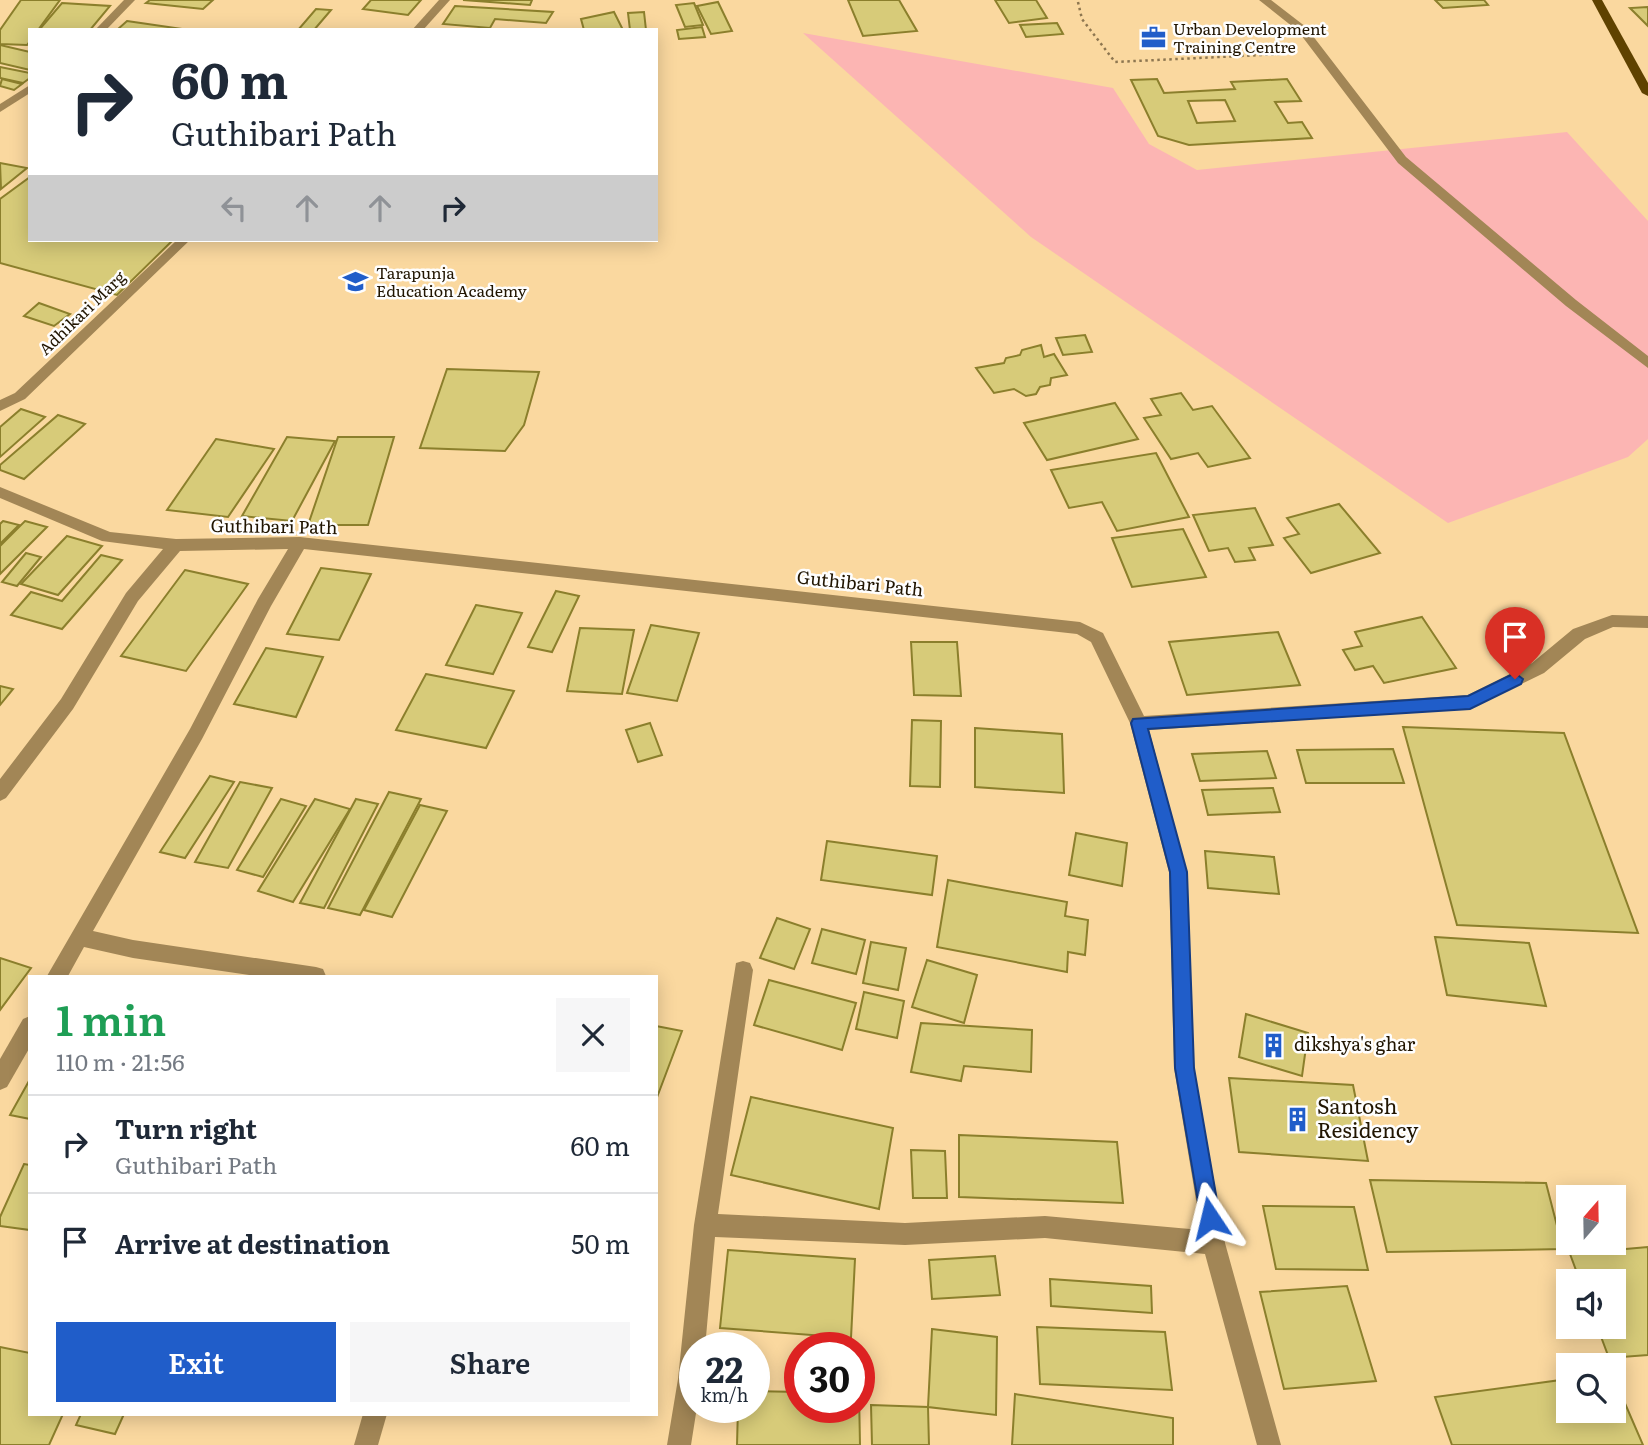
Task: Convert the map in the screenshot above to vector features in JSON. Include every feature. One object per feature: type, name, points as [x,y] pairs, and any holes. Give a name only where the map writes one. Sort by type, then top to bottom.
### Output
[{"type":"main road","points":[[1597,0],[1648,93]]},
{"type":"street","points":[[102,28],[130,0]]},
{"type":"street","points":[[419,28],[445,0]]},
{"type":"street","points":[[1264,0],[1302,29],[1402,160],[1571,303],[1648,363]]},
{"type":"street","points":[[0,109],[28,89]]},
{"type":"street","name":"Adhikari Marg","points":[[0,405],[20,396],[182,242]]},
{"type":"street","name":"Guthibari Path","points":[[0,492],[108,537],[176,545],[300,543],[1080,628],[1097,638],[1139,723],[1178,872],[1184,1068],[1214,1243],[1269,1445]]},
{"type":"street","points":[[58,975],[196,734],[264,603],[300,543]]},
{"type":"street","points":[[0,793],[67,704],[132,597],[176,545]]},
{"type":"street","points":[[1139,723],[1470,702],[1538,668],[1579,634],[1612,621],[1648,622]]},
{"type":"street","points":[[79,937],[133,949],[309,975]]},
{"type":"street","points":[[679,1445],[690,1379],[705,1225],[743,970]]},
{"type":"street","points":[[0,1080],[28,1030]]},
{"type":"street","points":[[705,1225],[905,1234],[1045,1227],[1214,1243]]},
{"type":"street","points":[[366,1445],[374,1416]]},
{"type":"path","points":[[1078,2],[1082,19],[1115,62],[1283,54],[1328,60]]},
{"type":"shaded area","points":[[803,33],[1113,88],[1149,144],[1197,170],[1567,132],[1648,221],[1648,439],[1628,457],[1448,523],[1031,237]]},
{"type":"building","points":[[21,0],[60,0],[39,28],[28,28],[27,45],[0,44],[0,30]]},
{"type":"building","points":[[150,0],[213,0],[203,9],[146,3]]},
{"type":"building","points":[[371,0],[421,0],[408,15],[363,9]]},
{"type":"building","points":[[463,0],[532,0],[530,5]]},
{"type":"building","points":[[848,0],[899,0],[917,31],[863,36]]},
{"type":"building","points":[[995,0],[1036,0],[1047,18],[1009,23]]},
{"type":"building","points":[[1435,0],[1484,0],[1488,5],[1443,8]]},
{"type":"building","points":[[718,2],[732,31],[711,34],[697,6]]},
{"type":"building","points":[[62,3],[110,6],[92,28],[41,28]]},
{"type":"building","points":[[694,3],[703,25],[685,27],[676,5]]},
{"type":"building","points":[[455,6],[553,12],[546,23],[495,19],[490,28],[443,24]]},
{"type":"building","points":[[1648,7],[1648,26],[1630,8]]},
{"type":"building","points":[[316,9],[331,10],[316,28],[300,28]]},
{"type":"building","points":[[614,12],[622,28],[583,28],[581,19]]},
{"type":"building","points":[[644,12],[646,28],[630,28],[628,13]]},
{"type":"building","points":[[127,21],[175,28],[119,28]]},
{"type":"building","points":[[1057,23],[1063,34],[1026,37],[1020,25]]},
{"type":"building","points":[[702,27],[705,37],[679,39],[677,30]]},
{"type":"building","points":[[0,45],[28,52],[28,70],[0,63]]},
{"type":"building","points":[[0,67],[28,73],[28,79],[23,83],[0,78]]},
{"type":"building","points":[[2,79],[22,84],[14,90],[0,86]]},
{"type":"building","points":[[1157,79],[1164,93],[1235,89],[1231,82],[1287,79],[1301,101],[1275,102],[1288,123],[1302,122],[1312,138],[1189,145],[1158,136],[1131,80]],"holes":[[[1225,100],[1235,121],[1197,123],[1188,101]]]},
{"type":"building","points":[[0,163],[27,168],[1,189]]},
{"type":"building","points":[[28,178],[28,242],[171,242],[117,295],[0,263],[0,199]]},
{"type":"building","points":[[39,303],[70,314],[54,326],[24,316]]},
{"type":"building","points":[[1085,335],[1092,352],[1063,355],[1056,338]]},
{"type":"building","points":[[1041,345],[1044,357],[1054,354],[1067,375],[1051,378],[1050,385],[1040,387],[1036,394],[1026,396],[1014,389],[994,393],[976,368],[1004,363],[1006,358],[1020,355],[1022,350]]},
{"type":"building","points":[[447,369],[539,372],[524,425],[505,451],[420,448]]},
{"type":"building","points":[[1181,393],[1193,410],[1212,406],[1250,458],[1208,467],[1198,453],[1171,459],[1144,418],[1161,415],[1151,399]]},
{"type":"building","points":[[1115,403],[1138,439],[1047,460],[1024,423]]},
{"type":"building","points":[[21,409],[45,417],[0,457],[0,427]]},
{"type":"building","points":[[58,415],[85,424],[24,479],[0,470],[0,465]]},
{"type":"building","points":[[287,437],[335,441],[292,521],[242,516]]},
{"type":"building","points":[[338,437],[394,437],[368,525],[308,525]]},
{"type":"building","points":[[216,439],[274,449],[228,517],[167,510]]},
{"type":"building","points":[[1156,453],[1189,517],[1117,531],[1102,502],[1069,508],[1051,470]]},
{"type":"building","points":[[1339,504],[1380,553],[1311,573],[1284,538],[1299,534],[1287,518]]},
{"type":"building","points":[[1255,508],[1273,545],[1249,548],[1255,560],[1235,562],[1228,548],[1209,551],[1193,515]]},
{"type":"building","points":[[3,521],[19,525],[0,544],[0,524]]},
{"type":"building","points":[[25,521],[47,527],[0,574],[0,546]]},
{"type":"building","points":[[1183,529],[1206,577],[1132,587],[1112,538]]},
{"type":"building","points":[[67,536],[102,546],[58,595],[21,584]]},
{"type":"building","points":[[26,553],[41,557],[17,586],[2,582]]},
{"type":"building","points":[[101,555],[122,560],[62,629],[11,615],[31,592],[62,601]]},
{"type":"building","points":[[321,568],[371,574],[339,640],[287,634]]},
{"type":"building","points":[[185,570],[248,584],[186,671],[121,656]]},
{"type":"building","points":[[556,591],[579,596],[552,652],[528,647]]},
{"type":"building","points":[[476,605],[522,613],[493,674],[446,665]]},
{"type":"building","points":[[1422,617],[1456,668],[1384,683],[1373,666],[1355,670],[1343,650],[1362,646],[1355,632]]},
{"type":"building","points":[[651,625],[699,633],[677,701],[627,693]]},
{"type":"building","points":[[580,628],[634,630],[622,694],[567,691]]},
{"type":"building","points":[[1278,632],[1300,685],[1187,695],[1169,642]]},
{"type":"building","points":[[911,642],[957,642],[961,696],[914,695]]},
{"type":"building","points":[[266,648],[323,657],[296,717],[234,704]]},
{"type":"building","points":[[426,674],[514,691],[486,748],[396,730]]},
{"type":"building","points":[[0,686],[13,689],[0,705]]},
{"type":"building","points":[[912,720],[941,721],[940,787],[910,786]]},
{"type":"building","points":[[650,723],[662,755],[638,762],[626,730]]},
{"type":"building","points":[[1403,727],[1564,733],[1638,933],[1457,925]]},
{"type":"building","points":[[975,728],[1062,734],[1064,793],[975,787]]},
{"type":"building","points":[[1393,749],[1404,783],[1306,783],[1297,750]]},
{"type":"building","points":[[1267,751],[1276,778],[1200,781],[1192,754]]},
{"type":"building","points":[[210,776],[234,782],[185,858],[160,852]]},
{"type":"building","points":[[240,782],[272,788],[228,868],[195,862]]},
{"type":"building","points":[[1273,788],[1280,812],[1208,815],[1202,790]]},
{"type":"building","points":[[389,792],[421,799],[360,915],[328,908]]},
{"type":"building","points":[[281,799],[306,806],[263,877],[237,870]]},
{"type":"building","points":[[315,799],[350,809],[293,902],[258,891]]},
{"type":"building","points":[[356,799],[378,804],[324,908],[300,903]]},
{"type":"building","points":[[420,805],[447,811],[392,917],[364,910]]},
{"type":"building","points":[[1076,833],[1127,843],[1122,886],[1069,875]]},
{"type":"building","points":[[827,841],[937,856],[932,895],[821,880]]},
{"type":"building","points":[[1205,851],[1274,857],[1279,894],[1208,888]]},
{"type":"building","points":[[948,880],[1067,902],[1065,916],[1088,920],[1085,955],[1068,952],[1067,972],[937,947]]},
{"type":"building","points":[[777,918],[810,929],[794,969],[760,958]]},
{"type":"building","points":[[822,929],[865,940],[856,974],[812,963]]},
{"type":"building","points":[[1435,937],[1529,943],[1546,1006],[1447,995]]},
{"type":"building","points":[[871,942],[906,948],[898,990],[863,983]]},
{"type":"building","points":[[0,958],[31,968],[0,1010]]},
{"type":"building","points":[[927,960],[977,975],[964,1023],[912,1007]]},
{"type":"building","points":[[769,980],[856,1003],[842,1050],[754,1025]]},
{"type":"building","points":[[864,992],[904,1001],[897,1038],[856,1029]]},
{"type":"building","name":"dikshya's ghar","points":[[1246,1014],[1308,1033],[1302,1076],[1239,1057]]},
{"type":"building","points":[[921,1023],[1032,1030],[1031,1072],[964,1066],[961,1081],[911,1072]]},
{"type":"building","points":[[658,1026],[682,1031],[658,1095]]},
{"type":"building","name":"Santosh Residency","points":[[1229,1078],[1353,1085],[1368,1161],[1239,1152]]},
{"type":"building","points":[[28,1083],[28,1119],[10,1115]]},
{"type":"building","points":[[751,1097],[893,1128],[879,1209],[731,1175]]},
{"type":"building","points":[[959,1135],[1117,1142],[1123,1203],[959,1197]]},
{"type":"building","points":[[911,1150],[945,1151],[947,1198],[913,1198]]},
{"type":"building","points":[[24,1164],[28,1165],[28,1230],[0,1226],[0,1217]]},
{"type":"building","points":[[1370,1180],[1546,1183],[1556,1222],[1556,1249],[1387,1252]]},
{"type":"building","points":[[1263,1206],[1354,1207],[1368,1270],[1276,1269]]},
{"type":"building","points":[[1648,1247],[1648,1355],[1626,1357],[1626,1353],[1607,1353],[1602,1339],[1626,1339],[1626,1269],[1576,1269],[1570,1255],[1626,1255],[1626,1249]]},
{"type":"building","points":[[728,1250],[855,1259],[851,1332],[784,1333],[720,1328]]},
{"type":"building","points":[[995,1256],[1000,1295],[932,1299],[929,1260]]},
{"type":"building","points":[[1050,1279],[1151,1286],[1152,1313],[1051,1306]]},
{"type":"building","points":[[1347,1286],[1376,1381],[1284,1389],[1260,1292]]},
{"type":"building","points":[[1037,1327],[1165,1332],[1172,1390],[1040,1384]]},
{"type":"building","points":[[932,1329],[997,1337],[996,1415],[928,1407]]},
{"type":"building","points":[[0,1347],[28,1353],[28,1416],[62,1416],[49,1445],[0,1445]]},
{"type":"building","points":[[1556,1381],[1556,1423],[1626,1423],[1626,1406],[1643,1445],[1452,1445],[1435,1397]]},
{"type":"building","points":[[770,1391],[784,1392],[784,1423],[860,1423],[860,1445],[737,1445],[738,1423],[770,1423]]},
{"type":"building","points":[[1015,1394],[1173,1418],[1173,1445],[1012,1445]]},
{"type":"building","points":[[875,1405],[928,1407],[929,1445],[872,1445],[871,1423],[875,1423]]},
{"type":"building","points":[[80,1416],[123,1416],[115,1434],[76,1425]]},
{"type":"place","name":"Urban Development Training Centre","points":[[1153,38]]},
{"type":"place","name":"Tarapunja Education Academy","points":[[356,282]]},
{"type":"place","name":"dikshya's ghar","points":[[1274,1045]]},
{"type":"place","name":"Santosh Residency","points":[[1297,1119]]},
{"type":"route","points":[[1210,1218],[1184,1068],[1178,872],[1139,723],[1470,702],[1515,679]]}]
